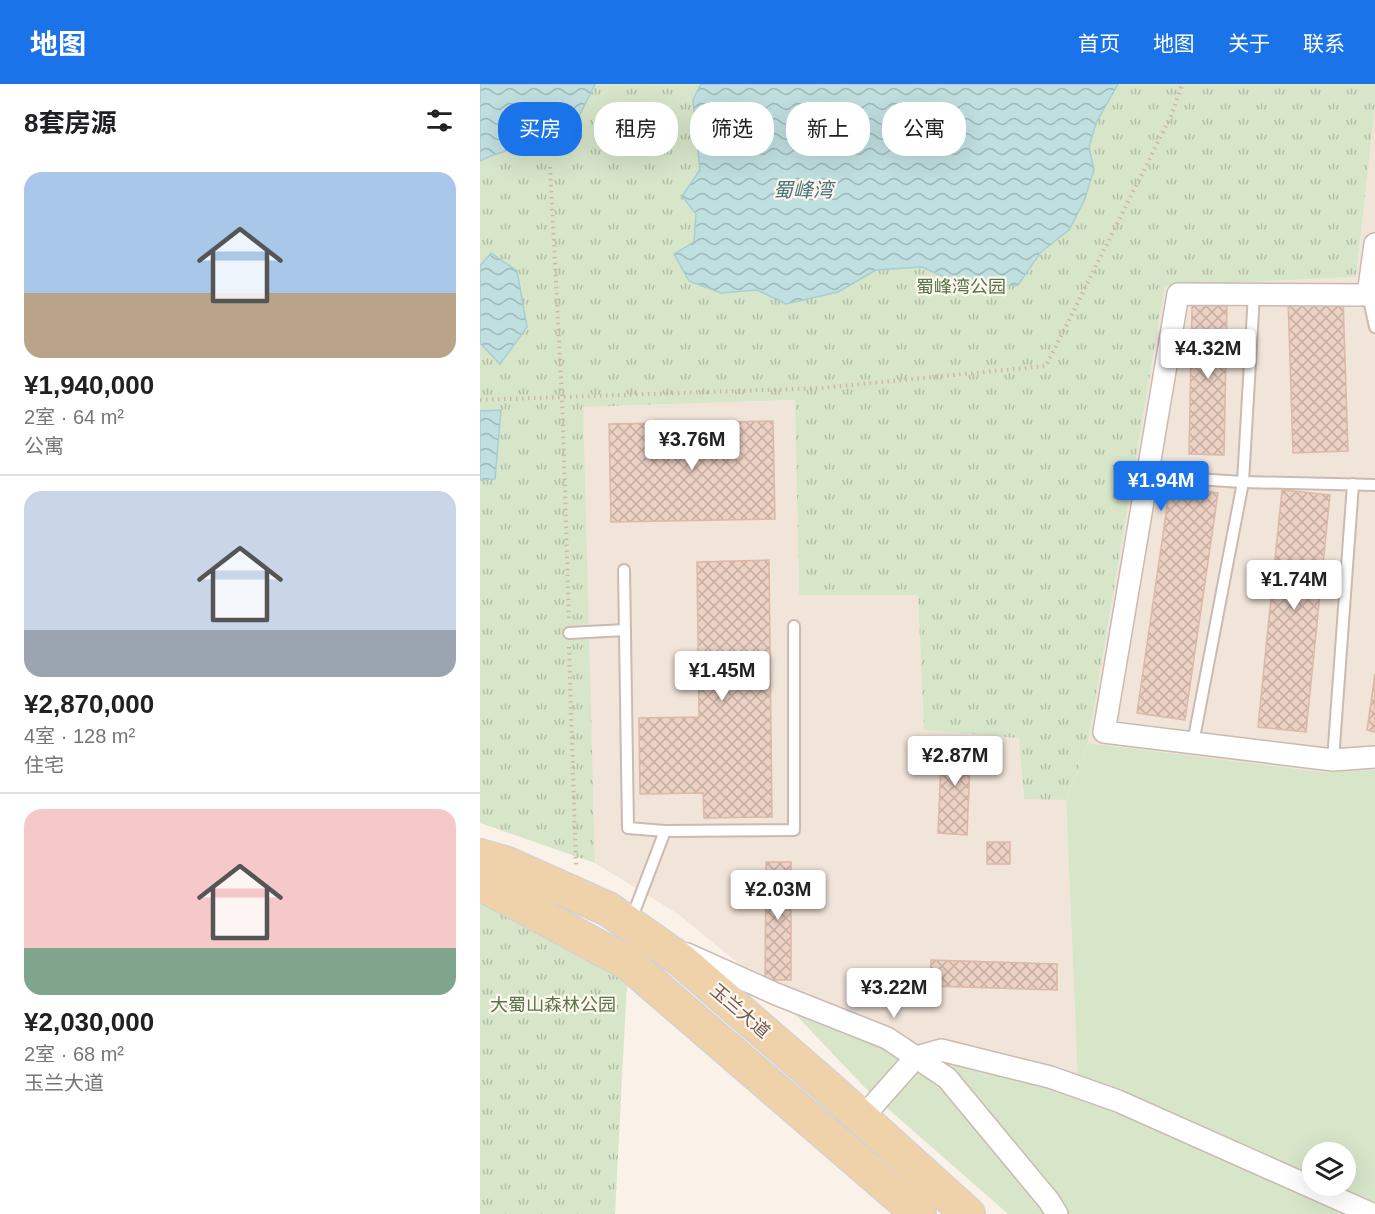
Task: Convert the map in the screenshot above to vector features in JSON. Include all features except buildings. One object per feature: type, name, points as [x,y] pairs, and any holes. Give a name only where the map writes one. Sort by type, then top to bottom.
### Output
[{"type":"main road","name":"玉兰大道","points":[[480,856],[505,863],[608,909],[681,960],[968,1214]]},
{"type":"main road","name":"玉兰大道","points":[[480,886],[487,887],[628,963],[920,1214]]},
{"type":"street","points":[[1375,244],[1368,295],[1178,294],[1104,732],[1333,760],[1375,758]]},
{"type":"street","points":[[637,929],[776,994],[887,1038],[947,1078],[1050,1201],[1057,1214]]},
{"type":"street","points":[[862,1118],[916,1057],[941,1050],[1050,1077],[1118,1101],[1372,1214]]},
{"type":"lane","points":[[1193,743],[1243,482],[1254,294]]},
{"type":"lane","points":[[1368,295],[1375,327]]},
{"type":"lane","points":[[1148,476],[1243,482],[1375,484]]},
{"type":"lane","points":[[1333,760],[1353,484]]},
{"type":"lane","points":[[624,570],[628,828],[665,831],[795,830],[794,627]]},
{"type":"lane","points":[[569,633],[625,630]]},
{"type":"lane","points":[[637,929],[665,831]]},
{"type":"path","points":[[480,400],[821,387],[1046,366],[1172,114],[1182,84]]},
{"type":"path","points":[[550,167],[562,397]]},
{"type":"shaded area","points":[[1375,107],[1375,770],[1323,772],[1088,743],[1165,286],[1356,277]]},
{"type":"shaded area","points":[[795,400],[799,595],[918,595],[924,730],[1020,738],[1024,798],[1066,800],[1078,1087],[916,1057],[776,994],[678,914],[595,863],[582,407]]},
{"type":"green space","name":"蜀峰湾公园","points":[[480,84],[1375,84],[1375,107],[1356,277],[1165,286],[1088,743],[1066,800],[1024,799],[1019,738],[924,730],[918,595],[799,595],[795,400],[583,407],[595,863],[480,823]]},
{"type":"green space","points":[[1088,743],[1323,772],[1375,770],[1375,1214],[1008,1214],[870,1093],[776,994],[916,1057],[941,1050],[1078,1086],[1066,800]]},
{"type":"green space","name":"大蜀山森林公园","points":[[480,886],[628,963],[615,1214],[480,1214]]},
{"type":"water","points":[[480,84],[595,84],[582,111],[582,102],[498,102],[498,153],[480,161]]},
{"type":"water","name":"蜀峰湾","points":[[701,84],[1118,84],[1096,123],[1089,147],[1094,170],[1084,201],[1069,230],[1041,252],[1018,285],[969,288],[922,267],[876,270],[838,292],[786,304],[757,290],[721,293],[689,281],[674,254],[694,242],[696,214],[682,196],[700,170],[699,156],[774,156],[774,102],[693,102]]},
{"type":"water","points":[[491,253],[517,271],[527,327],[500,364],[480,343],[480,266]]},
{"type":"water","points":[[501,410],[495,479],[480,480],[480,411]]}]
